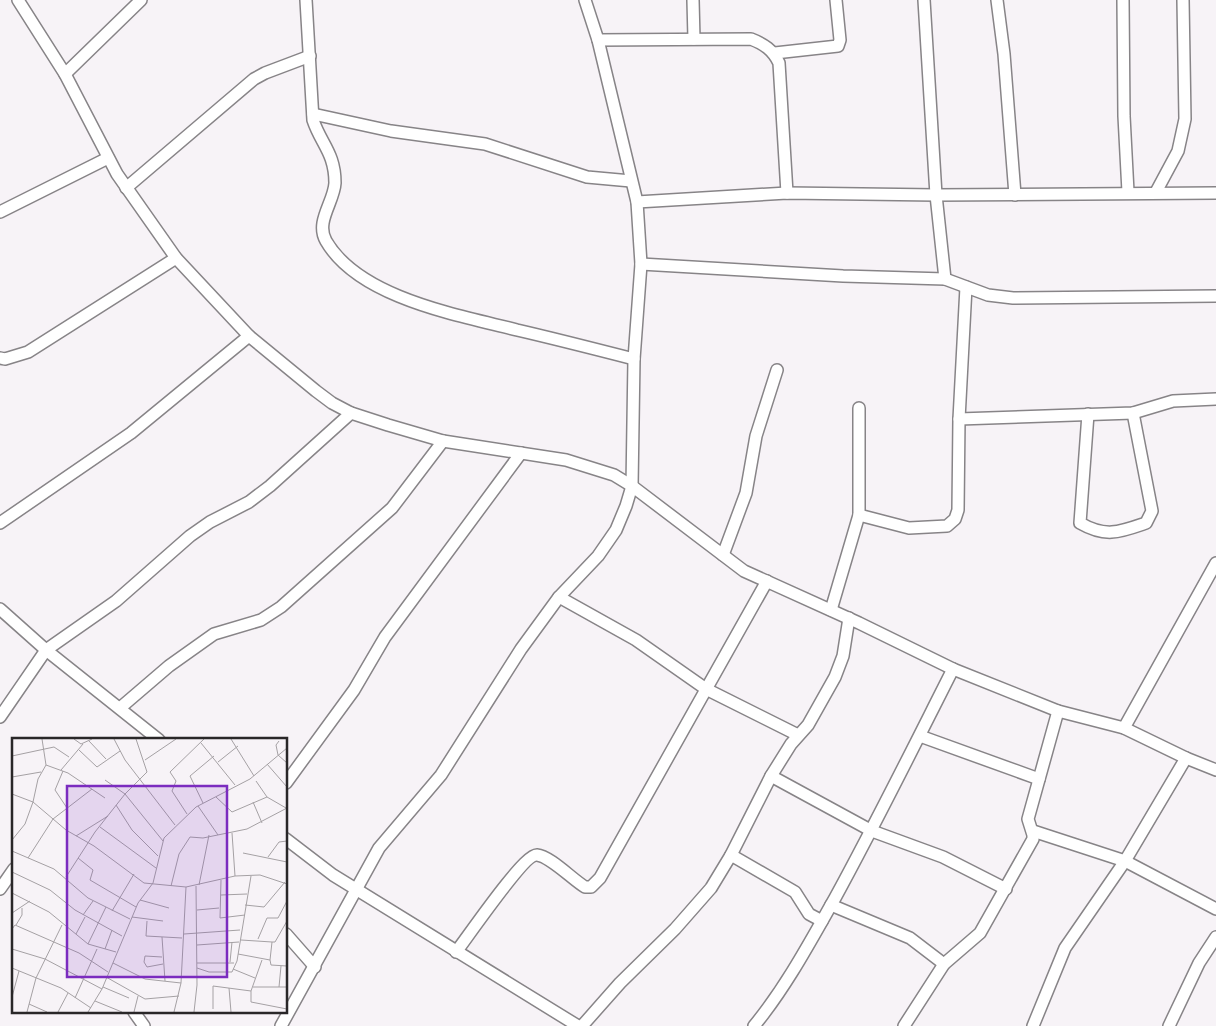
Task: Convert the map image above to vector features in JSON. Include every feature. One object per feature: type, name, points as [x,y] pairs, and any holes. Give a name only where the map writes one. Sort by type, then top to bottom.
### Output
[{"type":"street","points":[[18,0],[65,74],[108,158],[126,188],[176,258],[249,336],[332,403],[351,413],[443,441],[566,460],[614,475],[632,486],[744,571],[849,618],[953,669],[1058,711],[1124,728],[1186,758],[1216,770]]},
{"type":"street","points":[[65,74],[141,0]]},
{"type":"street","points":[[306,0],[313,114],[316,129],[331,153],[335,184],[322,232],[325,240],[345,264],[385,289],[429,308],[634,358]]},
{"type":"street","points":[[288,1014],[379,848],[441,775],[487,706],[521,649],[559,598],[598,556],[616,530],[632,486],[634,358],[641,264],[637,202],[598,40],[585,0]]},
{"type":"street","points":[[692,0],[694,39]]},
{"type":"street","points":[[775,53],[838,46],[840,40],[836,0]]},
{"type":"street","points":[[924,0],[936,195],[945,278]]},
{"type":"street","points":[[997,0],[1004,54],[1015,195]]},
{"type":"street","points":[[1123,0],[1124,116],[1128,192]]},
{"type":"street","points":[[1156,192],[1178,151],[1185,119],[1183,0]]},
{"type":"street","points":[[598,40],[750,39],[762,44],[775,53],[779,63],[787,194]]},
{"type":"street","points":[[126,188],[254,79],[310,56]]},
{"type":"street","points":[[313,114],[392,131],[485,144],[587,177],[631,181]]},
{"type":"street","points":[[0,212],[108,158]]},
{"type":"street","points":[[637,202],[787,194],[1100,195],[1128,192],[1216,193]]},
{"type":"street","points":[[0,358],[5,359],[28,352],[176,258]]},
{"type":"street","points":[[641,264],[844,276],[945,278],[988,295],[1013,298],[1216,296]]},
{"type":"street","points":[[859,515],[910,528],[947,526],[955,520],[958,510],[959,419],[966,287]]},
{"type":"street","points":[[0,522],[131,433],[249,336]]},
{"type":"street","points":[[723,555],[746,493],[756,436],[777,370]]},
{"type":"street","points":[[959,419],[1134,413],[1173,401],[1216,399]]},
{"type":"street","points":[[831,610],[859,515],[859,408]]},
{"type":"street","points":[[0,717],[46,650],[116,601],[190,536],[210,522],[249,502],[270,486],[351,413]]},
{"type":"street","points":[[1088,414],[1080,523],[1096,532],[1118,533],[1146,523],[1152,511],[1134,413]]},
{"type":"street","points":[[120,708],[169,666],[214,634],[261,620],[281,607],[392,508],[443,441]]},
{"type":"street","points":[[288,781],[354,690],[385,637],[521,452]]},
{"type":"street","points":[[1124,728],[1216,563]]},
{"type":"street","points":[[456,952],[512,876],[532,856],[538,855],[546,859],[580,884],[591,887],[600,878],[767,581]]},
{"type":"street","points":[[559,598],[636,640],[706,689],[798,735]]},
{"type":"street","points":[[0,609],[46,650],[157,738]]},
{"type":"street","points":[[288,840],[356,889],[456,952],[580,1026],[620,983],[675,929],[711,888],[731,855],[770,776],[798,735],[808,725],[835,677],[843,656],[849,618]]},
{"type":"street","points":[[754,1026],[790,975],[831,905],[872,831],[953,669]]},
{"type":"street","points":[[904,1026],[944,964],[980,933],[1032,839],[1032,831],[1028,819],[1058,711]]},
{"type":"street","points":[[920,736],[1039,779]]},
{"type":"street","points":[[1033,1026],[1065,948],[1125,861],[1186,758]]},
{"type":"street","points":[[770,776],[872,831],[943,856],[1006,889]]},
{"type":"street","points":[[1032,831],[1125,861],[1216,909]]},
{"type":"street","points":[[731,855],[795,892],[809,914],[822,921]]},
{"type":"street","points":[[0,888],[12,872]]},
{"type":"street","points":[[831,905],[920,944],[944,964]]},
{"type":"street","points":[[288,936],[315,967]]},
{"type":"street","points":[[1169,1026],[1199,963],[1216,937]]},
{"type":"street","points":[[281,1026],[288,1014]]}]
